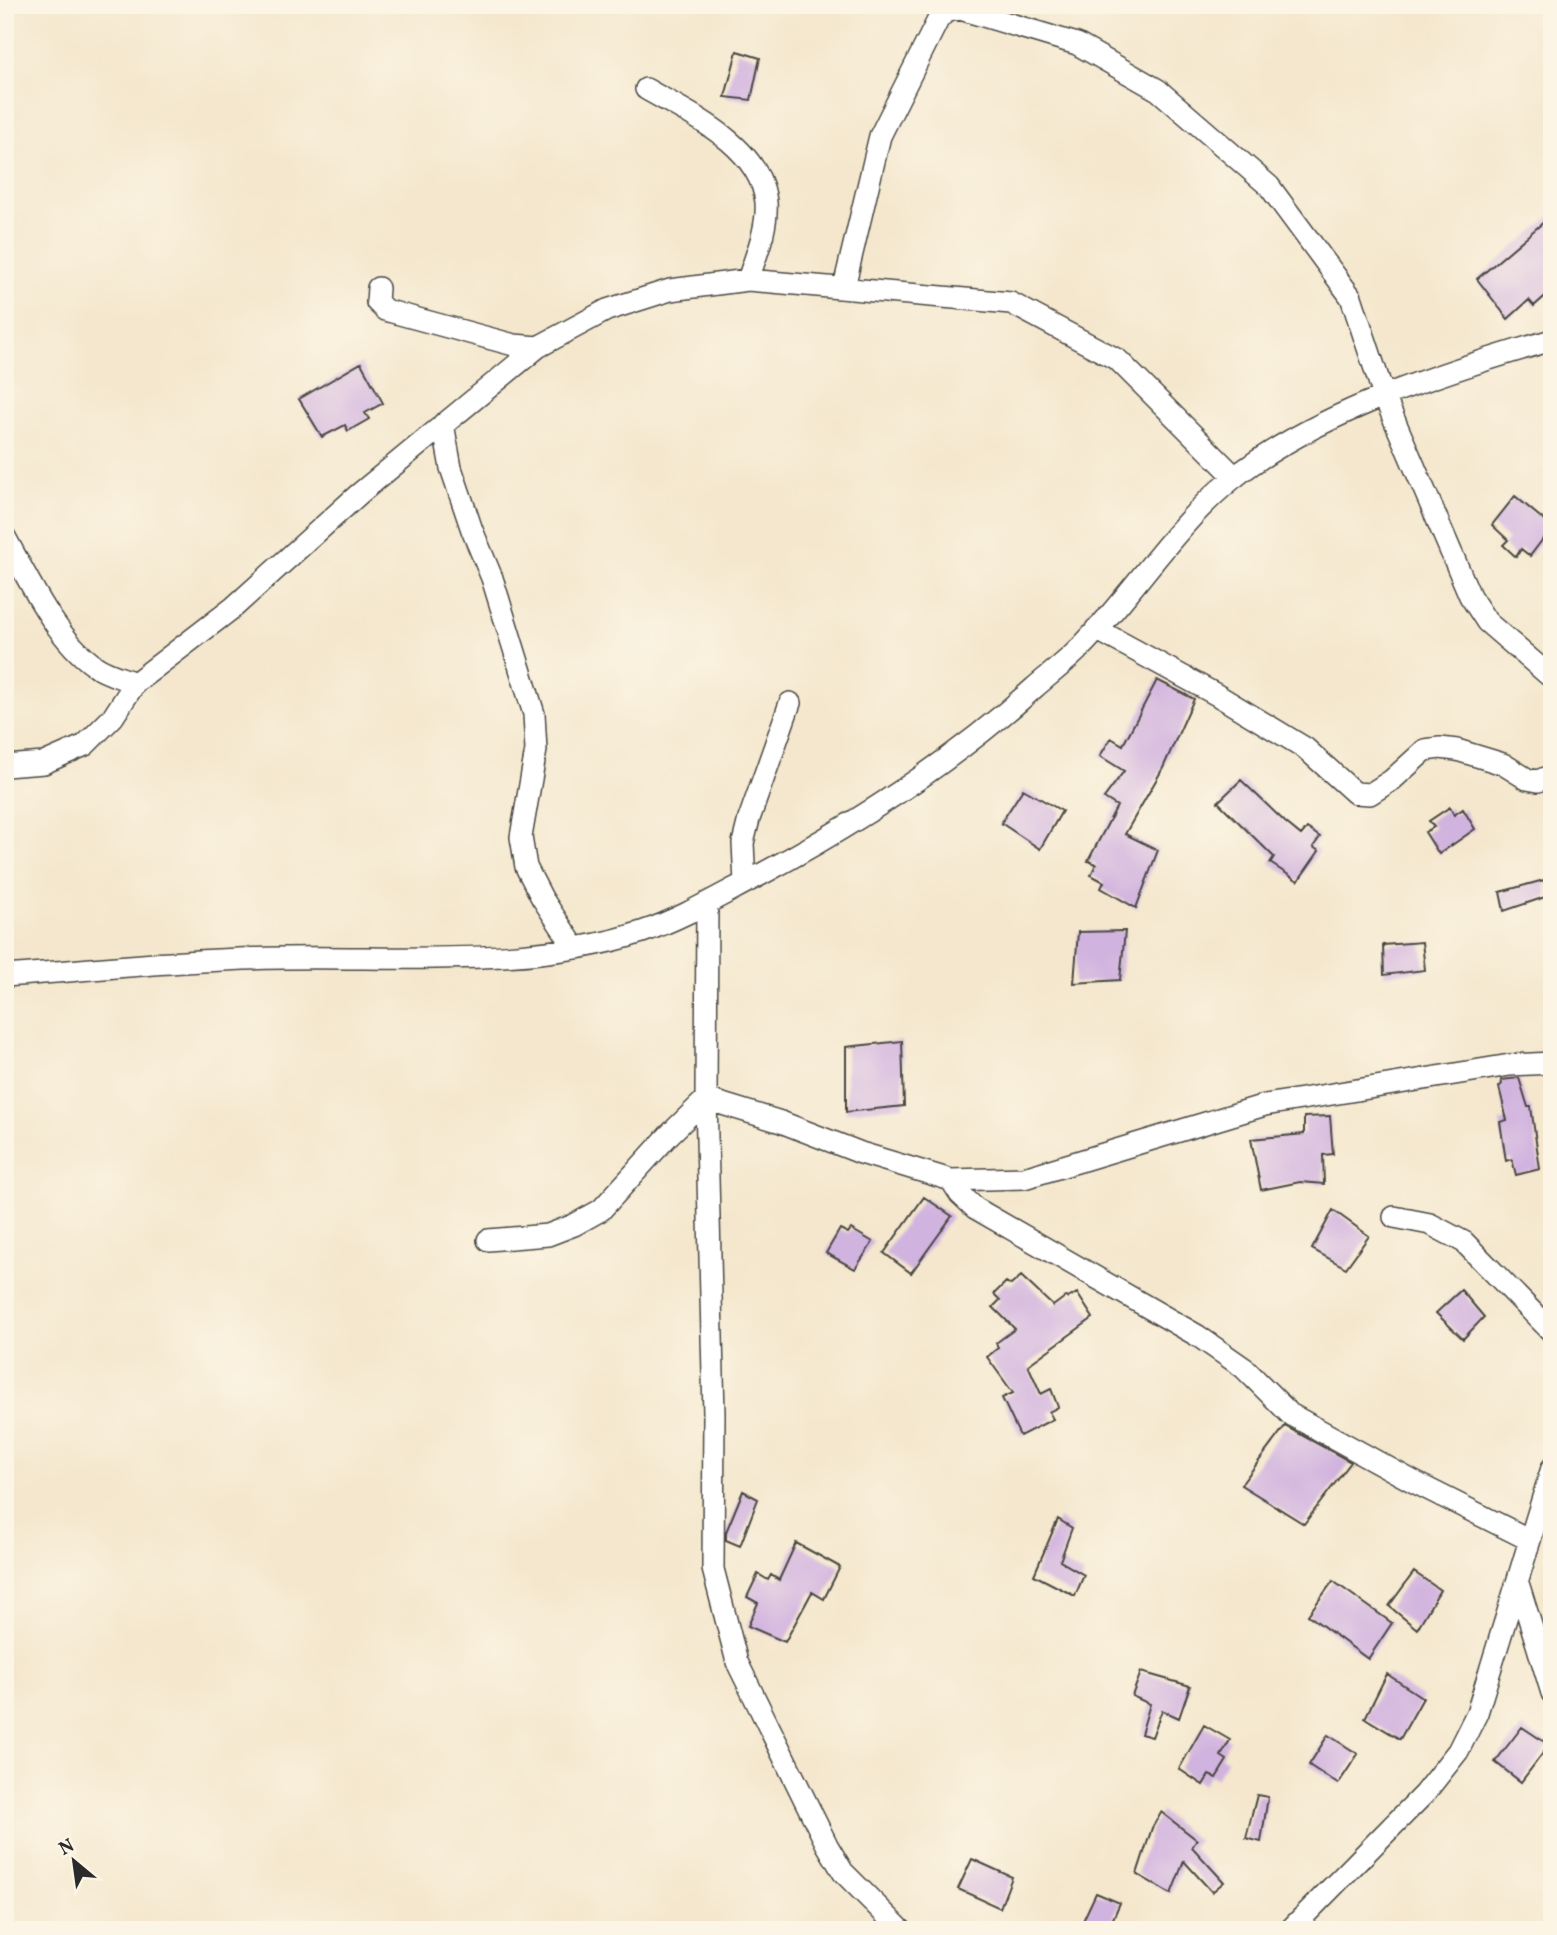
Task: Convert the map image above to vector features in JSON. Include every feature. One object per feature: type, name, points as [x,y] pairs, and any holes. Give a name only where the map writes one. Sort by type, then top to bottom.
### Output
[{"type":"street","points":[[844,287],[880,135],[939,18],[947,11],[960,9],[1077,44],[1158,90],[1269,186],[1351,297],[1384,396],[1470,596],[1487,622],[1552,678]]},
{"type":"street","points":[[646,89],[715,130],[744,155],[760,177],[766,203],[762,238],[748,280]]},
{"type":"street","points":[[5,766],[44,763],[85,744],[113,717],[135,684],[234,607],[359,494],[538,348],[607,310],[670,290],[748,280],[1011,303],[1118,360],[1235,477]]},
{"type":"street","points":[[377,288],[377,302],[385,310],[514,345],[538,348]]},
{"type":"street","points":[[5,976],[280,958],[478,957],[575,948],[641,932],[707,903],[806,850],[904,789],[992,726],[1080,648],[1203,504],[1235,477],[1288,442],[1384,396],[1492,357],[1552,340]]},
{"type":"street","points":[[443,424],[452,468],[472,530],[492,578],[534,714],[536,750],[522,837],[526,867],[542,898],[575,948]]},
{"type":"street","points":[[5,537],[41,601],[72,645],[96,667],[135,684]]},
{"type":"street","points":[[1096,629],[1217,695],[1305,748],[1355,793],[1370,794],[1392,780],[1425,750],[1440,748],[1457,750],[1503,764],[1527,779],[1538,781],[1552,775]]},
{"type":"street","points":[[745,883],[743,843],[790,703]]},
{"type":"street","points":[[707,903],[706,1099],[714,1414],[713,1569],[737,1662],[827,1845],[843,1872],[901,1930]]},
{"type":"street","points":[[706,1099],[781,1122],[861,1153],[951,1180],[1024,1178],[1265,1105],[1510,1065],[1552,1063]]},
{"type":"street","points":[[488,1240],[548,1235],[575,1225],[601,1210],[669,1135],[706,1099]]},
{"type":"street","points":[[951,1180],[960,1195],[975,1208],[1198,1336],[1244,1368],[1290,1414],[1414,1482],[1530,1540]]},
{"type":"street","points":[[1394,1217],[1430,1224],[1464,1242],[1552,1332]]},
{"type":"street","points":[[1290,1930],[1424,1794],[1458,1751],[1477,1713],[1552,1468]]},
{"type":"street","points":[[1518,1583],[1552,1693]]},
{"type":"building","points":[[737,51],[760,58],[751,100],[725,97]]},
{"type":"building","points":[[1552,215],[1552,290],[1534,306],[1529,300],[1508,319],[1477,279]]},
{"type":"building","points":[[361,363],[383,403],[365,413],[369,419],[348,431],[345,425],[322,437],[299,399]]},
{"type":"building","points":[[1515,496],[1552,527],[1530,556],[1521,549],[1516,557],[1503,545],[1508,540],[1492,525]]},
{"type":"building","points":[[1157,680],[1194,699],[1163,768],[1125,834],[1158,850],[1136,908],[1101,888],[1104,882],[1091,875],[1096,864],[1088,861],[1117,806],[1104,798],[1124,771],[1100,756],[1111,738],[1123,745]]},
{"type":"building","points":[[1241,780],[1301,835],[1307,828],[1320,837],[1313,847],[1319,851],[1298,881],[1270,863],[1274,857],[1218,802]]},
{"type":"building","points":[[1023,789],[1062,811],[1040,849],[1001,823]]},
{"type":"building","points":[[1450,807],[1454,815],[1463,809],[1475,829],[1439,854],[1425,832],[1434,827],[1429,821]]},
{"type":"building","points":[[1544,880],[1548,896],[1504,911],[1500,892]]},
{"type":"building","points":[[1125,931],[1120,980],[1074,983],[1078,932]]},
{"type":"building","points":[[1422,942],[1425,970],[1384,975],[1383,945]]},
{"type":"building","points":[[902,1041],[904,1106],[846,1112],[846,1047]]},
{"type":"building","points":[[1519,1078],[1528,1107],[1531,1107],[1540,1169],[1516,1175],[1512,1159],[1506,1161],[1500,1122],[1507,1120],[1499,1087],[1501,1080]]},
{"type":"building","points":[[1330,1116],[1333,1154],[1323,1155],[1324,1184],[1300,1182],[1261,1190],[1251,1139],[1304,1134],[1304,1117]]},
{"type":"building","points":[[924,1197],[952,1216],[911,1273],[884,1253]]},
{"type":"building","points":[[1333,1210],[1369,1236],[1346,1268],[1312,1249]]},
{"type":"building","points":[[840,1229],[848,1233],[851,1229],[873,1242],[855,1269],[826,1253]]},
{"type":"building","points":[[1021,1276],[1053,1306],[1065,1297],[1077,1293],[1093,1318],[1028,1365],[1041,1394],[1051,1389],[1058,1407],[1049,1412],[1053,1419],[1020,1436],[1002,1398],[1013,1393],[987,1357],[998,1348],[996,1343],[1015,1329],[993,1307],[1000,1300],[994,1294],[1006,1282],[1011,1285]]},
{"type":"building","points":[[1461,1290],[1484,1317],[1463,1339],[1436,1313]]},
{"type":"building","points":[[1285,1426],[1351,1462],[1304,1524],[1241,1485]]},
{"type":"building","points":[[743,1491],[758,1499],[740,1546],[726,1540],[726,1532]]},
{"type":"building","points":[[1058,1519],[1072,1528],[1060,1561],[1084,1575],[1075,1596],[1034,1575]]},
{"type":"building","points":[[796,1543],[840,1567],[824,1599],[812,1592],[785,1642],[748,1626],[758,1603],[747,1597],[758,1574],[768,1580],[771,1575],[779,1580]]},
{"type":"building","points":[[1414,1572],[1440,1590],[1417,1629],[1389,1606]]},
{"type":"building","points":[[1333,1581],[1392,1623],[1368,1659],[1308,1615]]},
{"type":"building","points":[[1141,1672],[1190,1686],[1179,1718],[1162,1710],[1152,1737],[1141,1734],[1150,1704],[1132,1696]]},
{"type":"building","points":[[1387,1674],[1423,1698],[1400,1739],[1365,1718]]},
{"type":"building","points":[[1204,1725],[1230,1740],[1221,1756],[1227,1760],[1216,1778],[1209,1775],[1203,1785],[1179,1769]]},
{"type":"building","points":[[1522,1727],[1549,1745],[1521,1782],[1495,1762]]},
{"type":"building","points":[[1328,1735],[1358,1754],[1338,1784],[1309,1765]]},
{"type":"building","points":[[1257,1795],[1268,1797],[1261,1842],[1246,1838]]},
{"type":"building","points":[[1161,1812],[1197,1840],[1192,1847],[1224,1882],[1212,1892],[1184,1861],[1171,1894],[1137,1874],[1152,1828]]},
{"type":"building","points":[[972,1859],[1012,1877],[1000,1908],[958,1889]]},
{"type":"building","points":[[1096,1893],[1120,1903],[1108,1930],[1097,1930],[1082,1923]]}]
